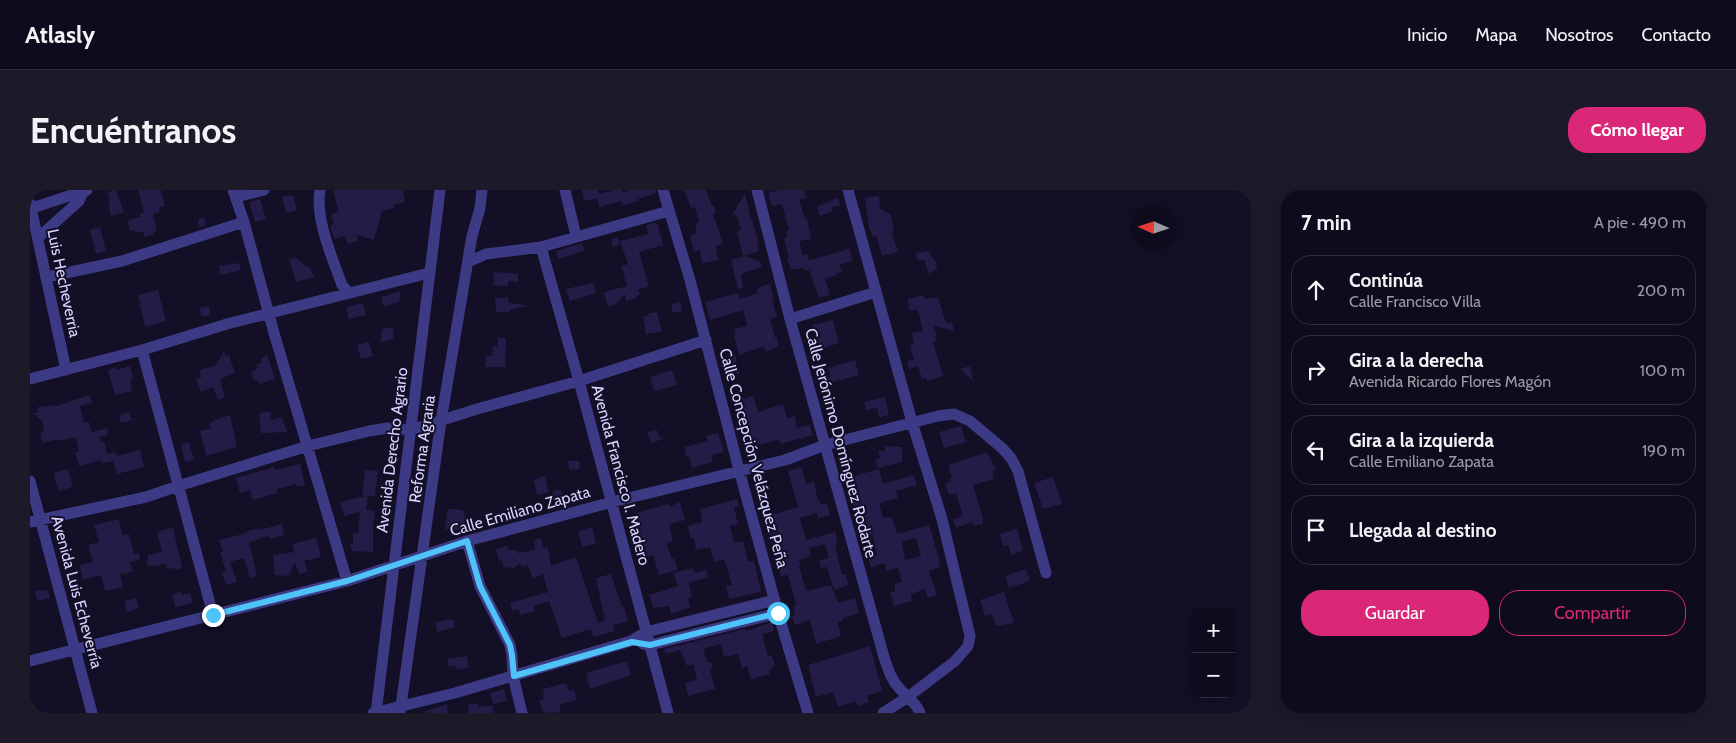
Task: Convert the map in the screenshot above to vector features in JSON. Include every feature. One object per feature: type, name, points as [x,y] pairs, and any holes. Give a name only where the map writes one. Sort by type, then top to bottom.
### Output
[{"type":"street","points":[[264,190],[235,194],[347,581]]},
{"type":"street","points":[[320,190],[320,218],[342,285],[350,293]]},
{"type":"street","name":"Avenida Derecho Agrario","points":[[375,713],[412,430],[440,190]]},
{"type":"street","name":"Reforma Agraria","points":[[400,710],[442,421],[472,236],[480,208],[482,190]]},
{"type":"street","points":[[566,190],[576,236]]},
{"type":"street","name":"Calle Concepción Velázquez Peña","points":[[663,190],[690,280],[778,613],[808,713]]},
{"type":"street","name":"Calle Jerónimo Domínguez Rodarte","points":[[757,190],[790,319],[890,677],[917,705],[920,713]]},
{"type":"street","points":[[848,190],[912,422],[942,519],[970,636],[968,646],[955,661],[908,697],[883,713]]},
{"type":"street","points":[[31,206],[86,191]]},
{"type":"street","points":[[38,238],[79,201],[86,191]]},
{"type":"street","name":"Luis Hecheverria","points":[[31,206],[66,370]]},
{"type":"street","points":[[468,262],[486,254],[541,247],[669,211]]},
{"type":"street","points":[[47,277],[122,261],[244,222]]},
{"type":"street","name":"Avenida Francisco I. Madero","points":[[541,247],[580,381],[668,713]]},
{"type":"street","points":[[30,379],[142,350],[227,324],[429,273]]},
{"type":"street","points":[[790,319],[876,292]]},
{"type":"street","points":[[36,521],[146,497],[308,446],[388,428],[412,430],[477,409],[580,381],[706,340]]},
{"type":"street","points":[[142,350],[213,615]]},
{"type":"street","name":"Calle Emiliano Zapata","points":[[30,661],[347,581],[467,541],[612,502],[785,460],[825,445],[912,422],[954,414],[970,421],[1011,458],[1018,471],[1046,573]]},
{"type":"street","name":"Avenida Luis Echeverría","points":[[30,480],[36,521],[76,649],[92,713]]},
{"type":"street","points":[[467,541],[480,586],[510,645],[522,713]]},
{"type":"street","points":[[375,713],[400,710],[632,642],[646,632],[775,600]]},
{"type":"street","points":[[632,642],[650,645],[778,613]]},
{"type":"building","points":[[116,190],[124,212],[111,216],[108,192]]},
{"type":"building","points":[[138,190],[161,190],[165,206],[159,207],[160,212],[153,214],[157,231],[145,237],[143,231],[136,233],[134,230],[130,231],[127,220],[140,217],[140,213],[144,212]]},
{"type":"building","points":[[333,190],[403,190],[405,202],[394,205],[395,208],[382,211],[374,240],[356,235],[358,241],[348,244],[345,236],[334,239],[330,226],[334,224],[331,214],[339,212]]},
{"type":"building","points":[[582,190],[598,190],[599,194],[617,190],[622,190],[623,192],[630,190],[656,190],[656,193],[638,199],[639,201],[623,205],[621,201],[599,207],[597,198],[584,201]]},
{"type":"building","points":[[684,190],[706,190],[712,206],[714,206],[716,213],[713,214],[723,244],[716,246],[718,260],[702,263],[700,250],[694,252],[690,235],[697,233],[695,223],[699,223],[695,207],[691,208]]},
{"type":"building","points":[[780,190],[804,190],[806,198],[799,199],[805,219],[807,218],[811,239],[799,241],[803,255],[807,254],[809,260],[807,261],[849,249],[853,261],[839,265],[842,272],[825,279],[830,295],[819,298],[809,270],[805,271],[804,268],[791,270],[787,259],[789,258],[784,238],[787,238],[786,231],[789,230],[782,204],[772,206],[768,193]]},
{"type":"building","points":[[745,193],[751,220],[759,243],[757,243],[759,251],[743,256],[737,231],[741,230],[737,215],[732,215]]},
{"type":"building","points":[[293,195],[297,210],[286,213],[282,197]]},
{"type":"building","points":[[879,196],[880,209],[891,215],[894,232],[892,233],[898,252],[882,256],[876,235],[873,237],[869,227],[865,198]]},
{"type":"building","points":[[838,198],[840,205],[832,207],[833,211],[820,216],[817,206]]},
{"type":"building","points":[[260,199],[266,219],[255,222],[249,202]]},
{"type":"building","points":[[204,217],[206,225],[199,227],[198,220]]},
{"type":"building","points":[[656,222],[663,245],[639,252],[649,287],[638,289],[640,294],[636,296],[637,298],[626,301],[625,294],[616,304],[608,307],[604,292],[627,286],[621,266],[628,264],[620,241],[648,234],[646,225]]},
{"type":"building","points":[[100,227],[106,251],[96,254],[90,230]]},
{"type":"building","points":[[618,238],[620,245],[613,247],[611,239]]},
{"type":"building","points":[[582,243],[584,251],[558,259],[556,251]]},
{"type":"building","points":[[928,251],[936,262],[937,268],[929,274],[924,260],[917,260],[916,253]]},
{"type":"building","points":[[745,256],[760,262],[762,267],[741,274],[743,288],[738,289],[731,260]]},
{"type":"building","points":[[296,258],[310,268],[314,277],[296,282],[289,259]]},
{"type":"building","points":[[239,263],[241,270],[220,275],[219,266]]},
{"type":"building","points":[[494,272],[518,274],[518,282],[509,281],[508,286],[493,285]]},
{"type":"building","points":[[593,283],[596,293],[570,301],[566,289]]},
{"type":"building","points":[[770,284],[777,317],[770,319],[779,346],[766,352],[764,346],[739,355],[734,329],[747,326],[743,310],[710,320],[705,302],[738,293],[740,299],[758,293],[757,289],[759,287]]},
{"type":"building","points":[[158,290],[166,321],[145,327],[138,295]]},
{"type":"building","points":[[401,291],[399,302],[386,306],[383,305],[381,297]]},
{"type":"building","points":[[924,295],[925,299],[938,297],[946,323],[952,322],[954,331],[934,326],[937,336],[935,336],[936,342],[933,342],[943,376],[927,381],[926,378],[922,379],[918,366],[909,369],[907,361],[914,360],[910,345],[914,344],[912,333],[923,331],[918,310],[909,310],[908,299]]},
{"type":"building","points":[[508,297],[509,303],[526,306],[509,310],[509,312],[496,312],[495,298]]},
{"type":"building","points":[[681,302],[682,311],[673,313],[671,304]]},
{"type":"building","points":[[363,303],[366,315],[349,319],[346,307]]},
{"type":"building","points":[[209,306],[210,315],[202,317],[199,308]]},
{"type":"building","points":[[657,312],[662,332],[646,334],[643,317],[649,316],[648,313]]},
{"type":"building","points":[[833,320],[839,343],[824,348],[823,345],[812,349],[809,339],[815,338],[812,325]]},
{"type":"building","points":[[394,327],[393,339],[381,342],[382,329]]},
{"type":"building","points":[[498,338],[506,338],[505,367],[485,367],[486,356],[492,356],[493,346],[498,347]]},
{"type":"building","points":[[369,342],[373,356],[361,359],[357,345]]},
{"type":"building","points":[[224,351],[226,356],[229,355],[235,373],[220,379],[225,398],[218,400],[213,387],[201,392],[196,380],[201,378],[200,370],[216,365]]},
{"type":"building","points":[[734,352],[740,373],[735,375],[727,354]]},
{"type":"building","points":[[267,354],[275,379],[259,384],[258,381],[254,381],[251,372],[258,368],[256,365],[262,362],[261,359]]},
{"type":"building","points":[[855,360],[859,375],[832,381],[829,386],[818,380],[831,377],[828,368]]},
{"type":"building","points":[[130,366],[133,379],[130,380],[132,391],[115,395],[108,370],[116,367],[116,370]]},
{"type":"building","points":[[970,366],[973,381],[960,369]]},
{"type":"building","points":[[672,370],[677,385],[654,391],[650,377]]},
{"type":"building","points":[[90,395],[92,403],[80,406],[84,423],[89,422],[92,432],[108,428],[107,436],[100,436],[101,441],[104,441],[107,454],[116,452],[117,456],[140,450],[144,467],[117,474],[113,461],[102,463],[101,460],[79,466],[75,452],[79,451],[76,437],[42,443],[40,433],[44,432],[43,422],[33,413],[38,413],[38,407],[56,406]]},
{"type":"building","points":[[753,396],[758,412],[783,404],[787,418],[795,416],[797,428],[810,425],[813,435],[780,444],[779,440],[756,445],[758,451],[747,454],[738,417],[743,416],[738,400]]},
{"type":"building","points":[[885,397],[889,415],[879,417],[877,408],[866,410],[864,402]]},
{"type":"building","points":[[129,412],[132,420],[121,423],[119,416]]},
{"type":"building","points":[[271,412],[271,420],[282,417],[287,432],[261,433],[259,413]]},
{"type":"building","points":[[230,415],[237,447],[206,456],[200,431],[211,428],[209,424],[217,419]]},
{"type":"building","points":[[961,426],[966,442],[944,448],[939,432]]},
{"type":"building","points":[[657,430],[658,435],[663,439],[651,443],[647,432]]},
{"type":"building","points":[[718,433],[724,452],[711,455],[713,462],[692,468],[689,456],[686,456],[685,447],[708,441],[706,436]]},
{"type":"building","points":[[189,442],[194,460],[185,462],[181,445]]},
{"type":"building","points":[[885,446],[902,447],[902,462],[878,468],[875,460],[880,458],[878,451],[885,451]]},
{"type":"building","points":[[987,452],[996,470],[992,471],[994,479],[973,485],[983,524],[973,526],[972,522],[956,528],[953,519],[963,516],[956,493],[949,495],[945,484],[950,482],[949,479],[952,478],[948,465]]},
{"type":"building","points":[[568,461],[579,461],[580,469],[569,470]]},
{"type":"building","points":[[300,464],[305,485],[297,487],[296,484],[277,489],[278,493],[252,500],[250,490],[240,493],[236,478],[274,467],[275,470]]},
{"type":"building","points":[[802,467],[806,484],[814,482],[818,502],[820,501],[821,505],[827,503],[830,515],[818,518],[817,513],[800,518],[806,540],[836,532],[837,545],[835,546],[842,575],[845,574],[849,585],[834,590],[827,567],[821,568],[819,561],[829,558],[825,544],[809,548],[811,556],[799,560],[806,591],[831,585],[838,603],[855,598],[859,613],[843,618],[838,623],[841,636],[816,644],[810,620],[795,625],[792,616],[795,615],[793,607],[796,605],[788,575],[781,576],[764,517],[798,507],[788,471]]},
{"type":"building","points":[[68,469],[73,487],[58,491],[54,473]]},
{"type":"building","points":[[879,469],[883,484],[914,475],[917,485],[896,491],[898,498],[879,503],[883,518],[892,517],[897,534],[929,525],[940,562],[938,563],[940,567],[929,571],[937,595],[928,598],[925,589],[911,594],[912,601],[894,606],[890,592],[895,591],[895,584],[902,582],[898,568],[886,571],[885,563],[871,567],[868,558],[877,555],[872,534],[866,535],[865,530],[862,531],[853,502],[860,500],[854,476]],"holes":[[[916,538],[921,556],[905,560],[902,541]]]},
{"type":"building","points":[[365,470],[378,471],[375,496],[368,496],[366,510],[375,511],[373,552],[352,551],[350,543],[353,543],[353,533],[358,533],[360,512],[344,516],[340,502],[366,496],[362,495]]},
{"type":"building","points":[[545,476],[549,492],[537,495],[534,480]]},
{"type":"building","points":[[1053,477],[1062,504],[1043,509],[1034,483]]},
{"type":"building","points":[[561,490],[563,500],[554,500],[553,491]]},
{"type":"building","points":[[738,499],[739,506],[734,507],[738,524],[730,526],[734,543],[743,541],[748,562],[754,561],[761,592],[729,599],[726,586],[732,585],[724,559],[714,562],[710,547],[696,550],[694,538],[691,539],[688,526],[702,522],[700,509]]},
{"type":"building","points":[[680,502],[685,520],[669,524],[673,541],[666,543],[678,570],[659,575],[653,555],[647,557],[643,543],[636,544],[632,526],[638,525],[636,513],[669,504],[669,507]]},
{"type":"building","points":[[448,509],[463,510],[468,530],[445,529]]},
{"type":"building","points":[[119,519],[122,535],[129,534],[134,554],[139,553],[140,560],[130,562],[133,572],[120,574],[123,587],[105,591],[101,575],[83,580],[80,565],[93,562],[88,545],[99,542],[94,525]]},
{"type":"building","points":[[282,524],[284,535],[270,539],[269,536],[249,542],[257,575],[250,578],[244,558],[230,562],[237,582],[226,585],[222,573],[226,572],[220,552],[223,552],[219,540],[247,533],[247,531],[260,528],[260,530]]},
{"type":"building","points":[[173,527],[182,568],[175,570],[175,568],[167,569],[166,564],[147,565],[148,555],[162,552],[157,532]]},
{"type":"building","points":[[592,527],[596,544],[582,547],[578,531]]},
{"type":"building","points":[[1017,529],[1023,550],[1012,555],[1008,545],[1003,546],[1000,534]]},
{"type":"building","points":[[316,538],[321,557],[304,561],[308,572],[299,574],[295,562],[288,576],[275,575],[273,555],[294,552],[292,544]]},
{"type":"building","points":[[541,538],[543,548],[548,547],[551,566],[576,557],[598,623],[605,621],[596,578],[611,574],[628,621],[613,625],[615,631],[593,637],[591,629],[562,638],[549,601],[534,606],[535,611],[520,615],[519,609],[512,611],[510,603],[548,592],[543,574],[533,579],[528,565],[521,567],[520,563],[513,569],[511,567],[504,568],[502,560],[499,561],[496,549],[507,546],[508,550],[517,550],[517,553],[535,550],[534,540]]},
{"type":"building","points":[[693,568],[695,573],[706,570],[708,577],[689,583],[692,597],[688,599],[691,607],[671,614],[669,606],[653,608],[649,595],[678,586],[673,573]]},
{"type":"building","points":[[1026,569],[1030,581],[1009,588],[1005,576]]},
{"type":"building","points":[[48,590],[50,598],[37,601],[35,591]]},
{"type":"building","points":[[181,592],[182,595],[190,593],[193,603],[175,607],[172,594]]},
{"type":"building","points":[[1004,592],[1014,623],[996,626],[992,614],[985,616],[980,600]]},
{"type":"building","points":[[136,598],[139,608],[127,612],[124,601]]},
{"type":"building","points":[[453,619],[455,627],[437,632],[436,622]]},
{"type":"building","points":[[772,622],[774,631],[763,634],[768,656],[772,656],[775,665],[772,666],[773,669],[769,670],[770,674],[751,679],[747,666],[742,668],[738,654],[724,657],[721,644],[703,649],[708,663],[711,662],[713,669],[710,669],[715,689],[688,696],[685,683],[697,680],[693,664],[687,666],[680,650],[666,654],[664,649],[745,629],[746,631]]},
{"type":"building","points":[[870,646],[882,691],[867,696],[869,702],[858,706],[856,701],[838,707],[833,692],[816,697],[808,665]]},
{"type":"building","points":[[467,656],[469,668],[456,670],[455,665],[449,667],[447,659]]},
{"type":"building","points":[[627,661],[631,675],[590,689],[586,673]]},
{"type":"building","points":[[566,683],[569,691],[574,689],[577,700],[559,705],[561,712],[544,713],[539,700],[544,699],[542,695],[544,694],[543,689]]},
{"type":"building","points":[[504,689],[507,701],[493,704],[490,693]]},
{"type":"building","points":[[478,703],[479,707],[492,705],[494,713],[469,713],[468,705]]},
{"type":"building","points":[[447,704],[448,713],[425,713],[425,711]]},
{"type":"route","points":[[213,615],[347,581],[467,541],[480,586],[488,604],[507,636],[512,655],[514,676],[632,642],[650,645],[778,613]]}]
